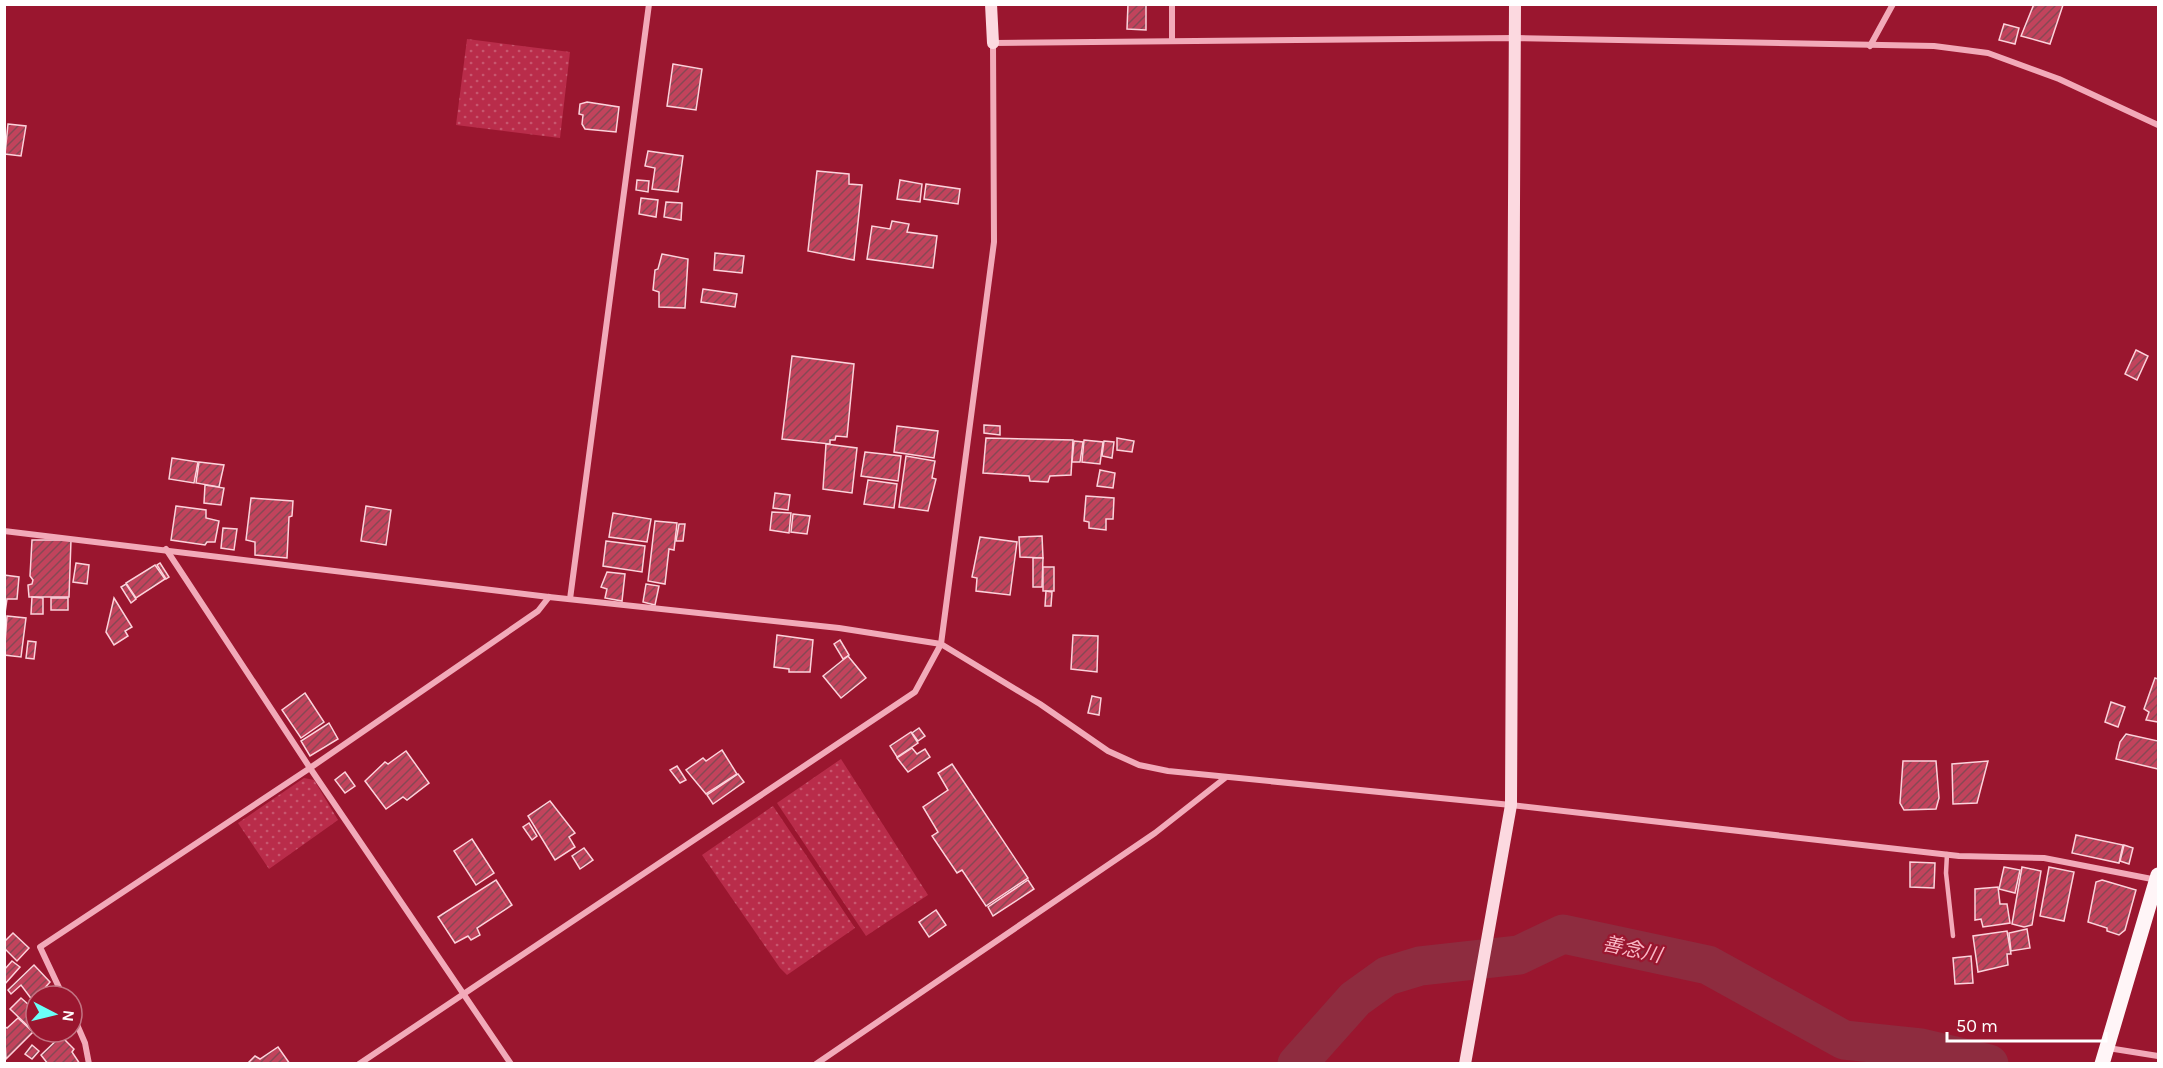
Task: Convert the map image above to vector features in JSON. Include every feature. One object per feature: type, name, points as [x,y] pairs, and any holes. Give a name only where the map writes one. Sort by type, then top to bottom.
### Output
[{"type":"main road","points":[[2102,1064],[2158,877]]},
{"type":"street","points":[[570,598],[649,4]]},
{"type":"street","points":[[359,1064],[915,692],[941,644],[994,242],[991,4]]},
{"type":"street","points":[[1172,4],[1172,41]]},
{"type":"street","points":[[1465,1064],[1511,805],[1515,4]]},
{"type":"street","points":[[1870,46],[1893,4]]},
{"type":"street","points":[[993,43],[1516,38],[1934,46],[1988,53],[2059,79],[2158,125]]},
{"type":"street","points":[[4,531],[549,597],[839,628],[941,644],[1040,704],[1108,752],[1139,765],[1225,778],[1511,805],[1947,854],[2044,858],[2158,877]]},
{"type":"street","points":[[166,549],[310,768],[512,1064]]},
{"type":"street","points":[[57,984],[40,947],[310,768],[538,611],[549,597]]},
{"type":"street","points":[[816,1064],[1155,833],[1225,778]]},
{"type":"street","points":[[84,1041],[89,1064]]},
{"type":"street","points":[[2107,1048],[2158,1056]]},
{"type":"lane","points":[[1947,854],[1946,873],[1953,936]]},
{"type":"shaded area","points":[[467,39],[570,52],[560,138],[456,125]]},
{"type":"shaded area","points":[[841,759],[928,895],[866,936],[777,803]]},
{"type":"shaded area","points":[[304,778],[314,780],[338,820],[269,869],[238,823]]},
{"type":"shaded area","points":[[773,806],[855,928],[787,975],[702,855]]},
{"type":"building","points":[[1128,4],[1146,4],[1146,30],[1127,29]]},
{"type":"building","points":[[2034,4],[2063,5],[2050,44],[2021,36]]},
{"type":"building","points":[[2004,24],[2019,28],[2015,44],[1999,40]]},
{"type":"building","points":[[673,64],[702,69],[696,110],[667,106]]},
{"type":"building","points":[[587,102],[619,107],[616,132],[585,129],[582,124],[583,115],[579,114],[580,104]]},
{"type":"building","points":[[8,124],[26,126],[21,156],[5,154]]},
{"type":"building","points":[[648,151],[683,156],[678,192],[652,189],[655,168],[645,166]]},
{"type":"building","points":[[817,171],[849,174],[849,184],[862,185],[854,260],[808,251]]},
{"type":"building","points":[[637,180],[649,181],[648,192],[636,190]]},
{"type":"building","points":[[900,180],[922,184],[920,202],[897,199]]},
{"type":"building","points":[[926,184],[960,189],[958,204],[924,199]]},
{"type":"building","points":[[641,198],[658,200],[656,217],[639,214]]},
{"type":"building","points":[[666,202],[682,203],[681,220],[664,217]]},
{"type":"building","points":[[892,221],[909,224],[907,232],[937,236],[933,268],[867,259],[872,226],[890,229]]},
{"type":"building","points":[[715,253],[744,256],[742,273],[714,270]]},
{"type":"building","points":[[662,254],[688,259],[685,308],[659,307],[659,292],[653,290],[655,270],[658,269]]},
{"type":"building","points":[[703,289],[737,294],[735,307],[701,302]]},
{"type":"building","points":[[2136,350],[2148,356],[2137,380],[2125,374]]},
{"type":"building","points":[[792,356],[854,364],[847,437],[836,436],[835,440],[830,440],[830,444],[782,439]]},
{"type":"building","points":[[984,425],[1000,426],[1000,435],[984,433]]},
{"type":"building","points":[[897,426],[938,431],[934,458],[894,452]]},
{"type":"building","points":[[986,438],[1073,440],[1071,475],[1050,476],[1048,482],[1030,481],[1029,476],[983,473]]},
{"type":"building","points":[[1117,438],[1134,441],[1132,452],[1117,450]]},
{"type":"building","points":[[1084,440],[1103,442],[1100,464],[1082,462]]},
{"type":"building","points":[[1074,441],[1083,442],[1080,462],[1072,462]]},
{"type":"building","points":[[1104,441],[1114,442],[1112,458],[1102,456]]},
{"type":"building","points":[[826,444],[857,448],[852,493],[823,489]]},
{"type":"building","points":[[865,452],[901,456],[898,481],[861,476]]},
{"type":"building","points":[[906,456],[935,461],[932,478],[936,479],[928,511],[899,507]]},
{"type":"building","points":[[172,458],[198,462],[194,483],[169,479]]},
{"type":"building","points":[[199,462],[224,465],[219,487],[196,483]]},
{"type":"building","points":[[1100,470],[1115,473],[1113,488],[1097,486]]},
{"type":"building","points":[[868,480],[897,484],[894,508],[864,504]]},
{"type":"building","points":[[205,485],[224,488],[221,505],[204,503]]},
{"type":"building","points":[[775,493],[790,495],[788,510],[773,508]]},
{"type":"building","points":[[1086,496],[1114,498],[1113,519],[1106,519],[1106,530],[1089,528],[1089,522],[1084,521]]},
{"type":"building","points":[[251,498],[293,501],[292,516],[289,517],[287,558],[255,555],[255,542],[246,540]]},
{"type":"building","points":[[176,506],[206,510],[206,518],[219,521],[215,542],[207,542],[205,545],[171,540]]},
{"type":"building","points":[[366,506],[391,510],[386,545],[361,541]]},
{"type":"building","points":[[772,512],[791,513],[789,533],[770,530]]},
{"type":"building","points":[[613,513],[651,519],[647,542],[609,537]]},
{"type":"building","points":[[793,514],[810,516],[807,534],[791,532]]},
{"type":"building","points":[[655,521],[677,523],[674,550],[669,549],[665,584],[648,581]]},
{"type":"building","points":[[679,524],[685,524],[683,541],[676,541]]},
{"type":"building","points":[[223,528],[237,529],[234,550],[221,548]]},
{"type":"building","points":[[1042,536],[1043,558],[1020,557],[1019,537]]},
{"type":"building","points":[[980,537],[1017,542],[1010,595],[976,591],[977,578],[972,577]]},
{"type":"building","points":[[32,540],[71,540],[69,597],[29,597],[28,585],[32,584],[33,580],[30,576]]},
{"type":"building","points":[[606,541],[645,546],[642,572],[603,566]]},
{"type":"building","points":[[1033,558],[1043,558],[1042,587],[1033,587]]},
{"type":"building","points":[[76,563],[89,565],[87,584],[73,582]]},
{"type":"building","points":[[160,563],[169,577],[166,579],[157,565]]},
{"type":"building","points":[[155,565],[165,579],[136,598],[126,583]]},
{"type":"building","points":[[1043,567],[1054,567],[1054,591],[1043,591]]},
{"type":"building","points":[[607,572],[625,574],[622,601],[605,598],[607,589],[601,587]]},
{"type":"building","points":[[4,575],[19,577],[17,599],[7,599],[4,620]]},
{"type":"building","points":[[126,584],[136,599],[131,603],[121,587]]},
{"type":"building","points":[[646,584],[659,586],[655,605],[643,602]]},
{"type":"building","points":[[1046,591],[1052,592],[1051,606],[1045,606]]},
{"type":"building","points":[[32,597],[43,598],[43,614],[31,614]]},
{"type":"building","points":[[51,598],[68,598],[68,610],[51,610]]},
{"type":"building","points":[[114,598],[132,627],[125,631],[128,636],[114,645],[106,632]]},
{"type":"building","points":[[7,616],[26,618],[21,657],[4,655]]},
{"type":"building","points":[[777,635],[813,640],[810,672],[789,672],[789,669],[774,667]]},
{"type":"building","points":[[1073,635],[1098,636],[1097,672],[1071,669]]},
{"type":"building","points":[[840,640],[849,655],[843,659],[834,644]]},
{"type":"building","points":[[28,641],[36,642],[34,659],[26,658]]},
{"type":"building","points":[[848,656],[866,678],[841,698],[823,676]]},
{"type":"building","points":[[2155,678],[2158,679],[2158,722],[2146,720],[2149,712],[2144,709]]},
{"type":"building","points":[[305,693],[324,722],[301,738],[282,710]]},
{"type":"building","points":[[1092,696],[1101,698],[1099,715],[1088,713]]},
{"type":"building","points":[[2111,702],[2125,707],[2118,727],[2105,722]]},
{"type":"building","points":[[329,723],[338,739],[310,756],[301,741]]},
{"type":"building","points":[[919,728],[925,736],[918,741],[912,733]]},
{"type":"building","points":[[911,732],[918,743],[897,757],[890,746]]},
{"type":"building","points":[[2126,734],[2158,741],[2158,769],[2116,759],[2120,742]]},
{"type":"building","points":[[912,748],[917,754],[925,749],[930,757],[908,772],[897,758]]},
{"type":"building","points":[[722,750],[737,774],[706,794],[686,770],[703,758],[706,761]]},
{"type":"building","points":[[406,751],[429,783],[407,800],[403,797],[386,809],[365,781],[385,762],[388,764]]},
{"type":"building","points":[[1903,761],[1936,761],[1939,798],[1936,809],[1904,810],[1900,803]]},
{"type":"building","points":[[1988,761],[1977,803],[1953,804],[1952,764]]},
{"type":"building","points":[[952,764],[1028,878],[986,906],[962,870],[957,873],[932,836],[938,832],[923,807],[948,790],[938,773]]},
{"type":"building","points":[[677,766],[686,780],[680,783],[670,770]]},
{"type":"building","points":[[345,772],[355,786],[345,793],[335,780]]},
{"type":"building","points":[[738,774],[744,782],[713,804],[707,795]]},
{"type":"building","points":[[550,801],[575,833],[569,837],[575,847],[555,860],[528,816]]},
{"type":"building","points":[[529,823],[537,836],[532,840],[523,827]]},
{"type":"building","points":[[2076,835],[2123,845],[2119,863],[2072,853]]},
{"type":"building","points":[[472,839],[494,873],[476,885],[454,851]]},
{"type":"building","points":[[2124,845],[2133,848],[2129,864],[2120,861]]},
{"type":"building","points":[[584,848],[593,860],[580,869],[572,856]]},
{"type":"building","points":[[1910,862],[1935,863],[1934,888],[1910,887]]},
{"type":"building","points":[[2004,867],[2020,870],[2015,893],[1999,889]]},
{"type":"building","points":[[2022,867],[2041,871],[2032,925],[2024,927],[2012,924]]},
{"type":"building","points":[[2049,867],[2074,872],[2064,921],[2040,916]]},
{"type":"building","points":[[496,880],[512,905],[477,928],[480,935],[471,940],[468,936],[455,943],[438,917]]},
{"type":"building","points":[[1028,880],[1034,889],[993,916],[988,907]]},
{"type":"building","points":[[2102,880],[2136,890],[2125,930],[2119,935],[2107,931],[2107,928],[2088,922],[2096,882]]},
{"type":"building","points":[[1998,887],[2000,904],[2007,904],[2010,923],[1983,927],[1981,919],[1975,920],[1975,889]]},
{"type":"building","points":[[936,910],[946,925],[929,937],[919,922]]},
{"type":"building","points":[[2027,929],[2030,948],[2011,951],[2009,933]]},
{"type":"building","points":[[2007,931],[2011,954],[2007,954],[2008,965],[1978,972],[1973,936]]},
{"type":"building","points":[[13,933],[29,948],[17,961],[4,948],[4,942]]},
{"type":"building","points":[[1971,956],[1973,983],[1955,984],[1953,958]]},
{"type":"building","points":[[12,961],[20,967],[4,985],[4,970]]},
{"type":"building","points":[[34,965],[50,982],[48,984],[24,984],[24,989],[21,985],[11,994],[8,990]]},
{"type":"building","points":[[21,998],[24,1001],[24,1022],[10,1009]]},
{"type":"building","points":[[18,1018],[24,1024],[24,1041],[6,1059],[4,1026],[7,1028]]},
{"type":"building","points":[[53,1044],[69,1044],[74,1049],[72,1052],[80,1064],[48,1064],[41,1055]]},
{"type":"building","points":[[32,1045],[39,1051],[32,1059],[25,1054]]},
{"type":"building","points":[[278,1047],[290,1064],[247,1064],[255,1056],[260,1059]]},
{"type":"waterway","name":"善念川","points":[[1297,1064],[1355,999],[1387,976],[1420,966],[1519,955],[1563,934],[1708,965],[1844,1040],[1921,1048],[1989,1064]]}]
